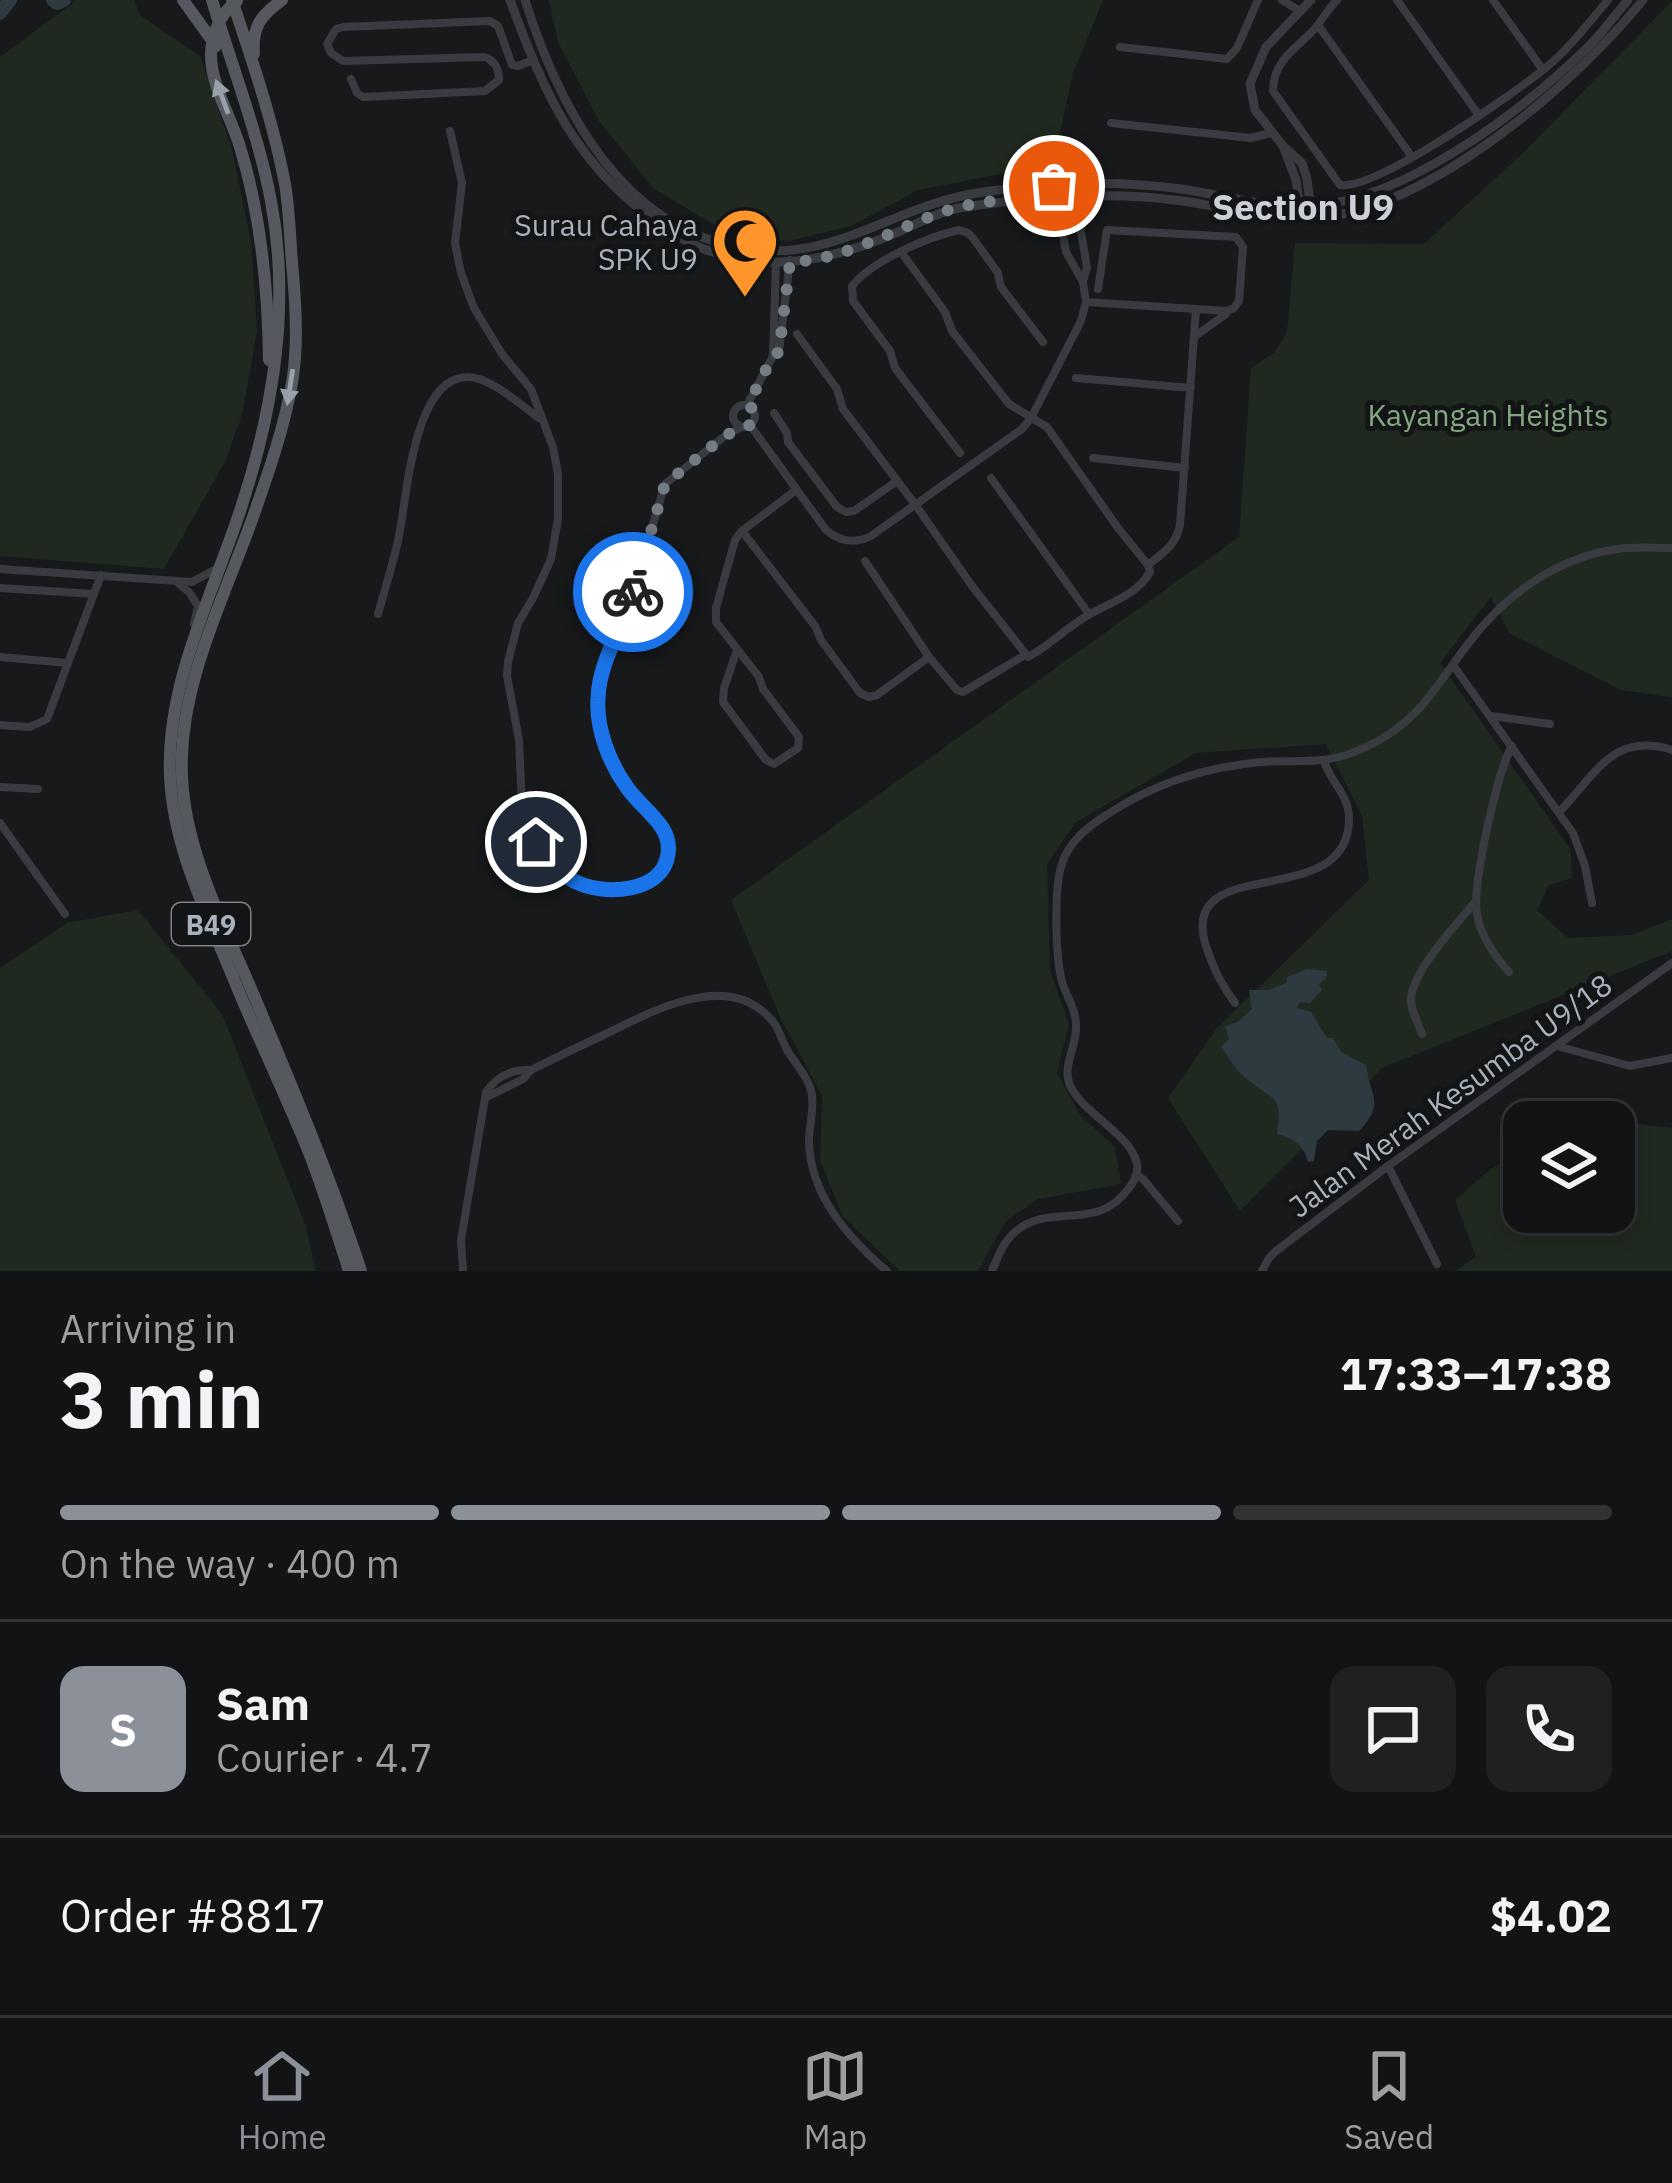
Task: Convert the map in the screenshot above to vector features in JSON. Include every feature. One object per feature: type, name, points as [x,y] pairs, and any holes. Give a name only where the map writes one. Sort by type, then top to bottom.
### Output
[{"type":"main road","name":"B49","points":[[183,0],[238,83]]},
{"type":"main road","name":"B49","points":[[212,0],[271,202],[280,329],[259,450],[189,652],[172,733],[170,775],[191,877],[308,1151],[349,1271]]},
{"type":"main road","name":"B49","points":[[235,0],[275,136],[291,230],[296,309],[292,378],[275,453],[194,685],[182,776],[203,874],[317,1148],[361,1271]]},
{"type":"main road","points":[[235,0],[219,21],[212,42],[212,68],[254,200],[269,335],[270,405]]},
{"type":"main road","points":[[256,73],[253,34],[282,0]]},
{"type":"street","points":[[509,0],[567,130],[609,183],[662,228],[741,260],[790,257],[950,199],[1074,191],[1181,200],[1263,215],[1363,209],[1480,149],[1539,105],[1642,0]]},
{"type":"street","points":[[525,0],[540,47],[581,130],[635,194],[684,229],[710,241],[777,257]]},
{"type":"street","points":[[1120,47],[1227,59],[1238,48],[1258,0]]},
{"type":"street","points":[[1282,0],[1300,10]]},
{"type":"street","points":[[1306,212],[1302,163],[1255,110],[1250,84],[1266,47],[1311,0]]},
{"type":"street","points":[[1337,0],[1283,59],[1273,80],[1275,95],[1340,185],[1347,187],[1412,157],[1543,70],[1608,0]]},
{"type":"street","points":[[1396,0],[1478,114]]},
{"type":"street","points":[[1493,0],[1543,70]]},
{"type":"street","points":[[1587,0],[1597,14]]},
{"type":"street","points":[[1074,191],[1138,185],[1306,212],[1382,189],[1474,139],[1528,100],[1590,45],[1628,0]]},
{"type":"street","points":[[351,79],[360,97],[485,92],[499,80],[499,74],[493,61],[485,57],[343,61],[327,44],[336,28],[490,21],[498,26],[510,63],[516,67],[530,55]]},
{"type":"street","points":[[1318,25],[1412,157]]},
{"type":"street","points":[[1111,123],[1251,138],[1271,133]]},
{"type":"street","points":[[450,131],[462,183],[455,243],[461,273],[474,308],[538,404],[558,474],[558,519],[551,559],[518,623],[508,662],[522,806],[526,824],[546,857],[571,879],[603,891],[632,887],[658,875],[669,851],[661,824],[631,794],[610,757],[597,702],[600,684],[665,484],[726,435],[746,426],[756,415],[748,405]]},
{"type":"street","points":[[1303,189],[1325,205]]},
{"type":"street","points":[[1279,205],[1303,189]]},
{"type":"street","points":[[733,416],[835,538],[862,541],[917,506],[1022,429],[1081,321],[1086,302],[1083,282],[1066,252],[1056,191]]},
{"type":"street","points":[[1074,191],[1087,268],[1083,282]]},
{"type":"street","points":[[1086,302],[1234,308],[1239,301],[1244,247],[1231,236],[1107,230],[1098,289]]},
{"type":"street","points":[[960,453],[895,368],[890,351],[850,295],[857,279],[901,252],[951,231],[968,232],[1042,342]]},
{"type":"street","points":[[865,561],[929,657],[964,692],[1089,614],[1107,608],[1143,583],[1150,572],[1047,427],[1009,404],[952,331],[945,312],[901,252]]},
{"type":"street","points":[[748,405],[773,356],[777,257]]},
{"type":"street","points":[[773,356],[779,352],[783,329],[790,257]]},
{"type":"street","points":[[1148,565],[1177,539],[1196,310]]},
{"type":"street","points":[[1194,337],[1227,310]]},
{"type":"street","points":[[797,334],[837,389],[843,409],[1026,656]]},
{"type":"street","points":[[378,614],[398,543],[417,435],[436,394],[464,376],[476,378],[541,419]]},
{"type":"street","points":[[1076,378],[1190,388]]},
{"type":"street","points":[[726,435],[738,406],[748,405]]},
{"type":"street","points":[[774,413],[788,442],[837,507],[846,512],[854,512],[897,481]]},
{"type":"street","points":[[1093,458],[1184,468]]},
{"type":"street","points":[[991,478],[1089,614]]},
{"type":"street","points":[[737,650],[723,702],[766,760],[774,764],[798,748],[799,737],[737,650],[716,622],[716,608],[735,540],[796,490]]},
{"type":"street","points":[[742,531],[860,693],[877,695],[929,657]]},
{"type":"street","points":[[992,1271],[1015,1232],[1048,1217],[1098,1214],[1120,1200],[1136,1175],[1131,1148],[1092,1114],[1067,1079],[1076,1021],[1059,957],[1058,889],[1065,857],[1076,839],[1149,788],[1201,772],[1262,762],[1324,760],[1368,746],[1414,717],[1487,621],[1542,574],[1621,548],[1672,548]]},
{"type":"street","points":[[0,569],[198,581],[221,564]]},
{"type":"street","points":[[0,725],[30,727],[47,719],[101,575]]},
{"type":"street","points":[[170,579],[189,592],[197,606],[189,652]]},
{"type":"street","points":[[0,588],[94,594]]},
{"type":"street","points":[[0,657],[68,663]]},
{"type":"street","points":[[1453,665],[1559,812],[1580,850],[1592,903]]},
{"type":"street","points":[[1490,716],[1550,724]]},
{"type":"street","points":[[1559,812],[1614,753],[1639,745],[1672,750]]},
{"type":"street","points":[[1509,972],[1483,931],[1477,900],[1484,848],[1512,746]]},
{"type":"street","points":[[1235,1003],[1217,977],[1204,939],[1204,915],[1220,895],[1310,873],[1339,852],[1348,830],[1347,804],[1324,760]]},
{"type":"street","points":[[0,787],[38,789]]},
{"type":"street","points":[[0,823],[64,914]]},
{"type":"street","points":[[1422,1034],[1412,1009],[1414,988],[1441,943],[1477,900]]},
{"type":"street","name":"Jalan Merah Kesumba U9/18","points":[[1262,1271],[1276,1251],[1388,1166],[1672,963]]},
{"type":"street","points":[[463,1271],[461,1240],[485,1098],[531,1070],[668,1003],[704,996],[751,1004],[775,1024],[811,1088],[809,1145],[820,1190],[843,1226],[887,1271]]},
{"type":"street","points":[[1556,1045],[1630,1066],[1672,1058]]},
{"type":"street","points":[[1388,1166],[1437,1264]]},
{"type":"street","points":[[1136,1175],[1178,1221]]},
{"type":"green space","points":[[77,0],[134,0],[140,15],[200,56],[231,146],[251,241],[257,332],[242,414],[225,462],[164,569],[0,556],[0,57]]},
{"type":"green space","points":[[549,0],[1103,0],[1073,73],[1053,164],[918,190],[851,226],[789,241],[728,233],[653,188],[599,121],[558,42]]},
{"type":"green space","name":"Kayangan Heights","points":[[1672,1],[1672,697],[1621,690],[1509,633],[1491,597],[1440,663],[1571,850],[1572,878],[1549,885],[1537,910],[1568,938],[1632,935],[1672,919],[1672,951],[1382,1068],[1240,1211],[1168,1098],[1217,1028],[1369,880],[1362,816],[1326,744],[1196,753],[1076,822],[1047,864],[1050,971],[1069,1024],[1057,1073],[1080,1115],[1115,1147],[1121,1184],[1038,1199],[1005,1222],[978,1271],[900,1271],[843,1217],[820,1160],[822,1096],[780,1017],[731,900],[1239,537],[1251,368],[1275,352],[1287,332],[1295,243],[1424,244],[1523,153]]},
{"type":"green space","points":[[138,910],[222,1014],[305,1224],[316,1271],[0,1271],[0,968],[67,923]]},
{"type":"green space","points":[[1635,1124],[1672,1128],[1672,1271],[1455,1271],[1476,1257],[1455,1200],[1503,1161],[1503,1233],[1635,1233]]},
{"type":"shaded area","points":[[1307,969],[1327,971],[1326,978],[1310,1003],[1300,1002],[1297,1008],[1311,1012],[1341,1052],[1366,1065],[1374,1100],[1372,1114],[1359,1131],[1328,1130],[1317,1141],[1314,1161],[1308,1162],[1297,1143],[1277,1134],[1279,1111],[1274,1100],[1243,1076],[1221,1047],[1229,1039],[1225,1026],[1252,1009],[1249,990],[1269,990]]},
{"type":"waterway","points":[[0,13],[10,0]]},
{"type":"waterway","points":[[53,0],[64,0]]},
{"type":"way so far","points":[[633,592],[665,484],[726,435],[755,419],[748,405],[779,352],[790,262],[808,262],[872,243],[954,208],[1075,196],[1073,185],[1054,186]]},
{"type":"place","name":"Surau Cahaya SPK U9","points":[[745,300]]},
{"type":"district","name":"Section U9","points":[[1303,206]]},
{"type":"route","points":[[536,842],[571,879],[603,891],[645,882],[665,865],[667,836],[624,784],[610,757],[597,702],[633,592]]}]
